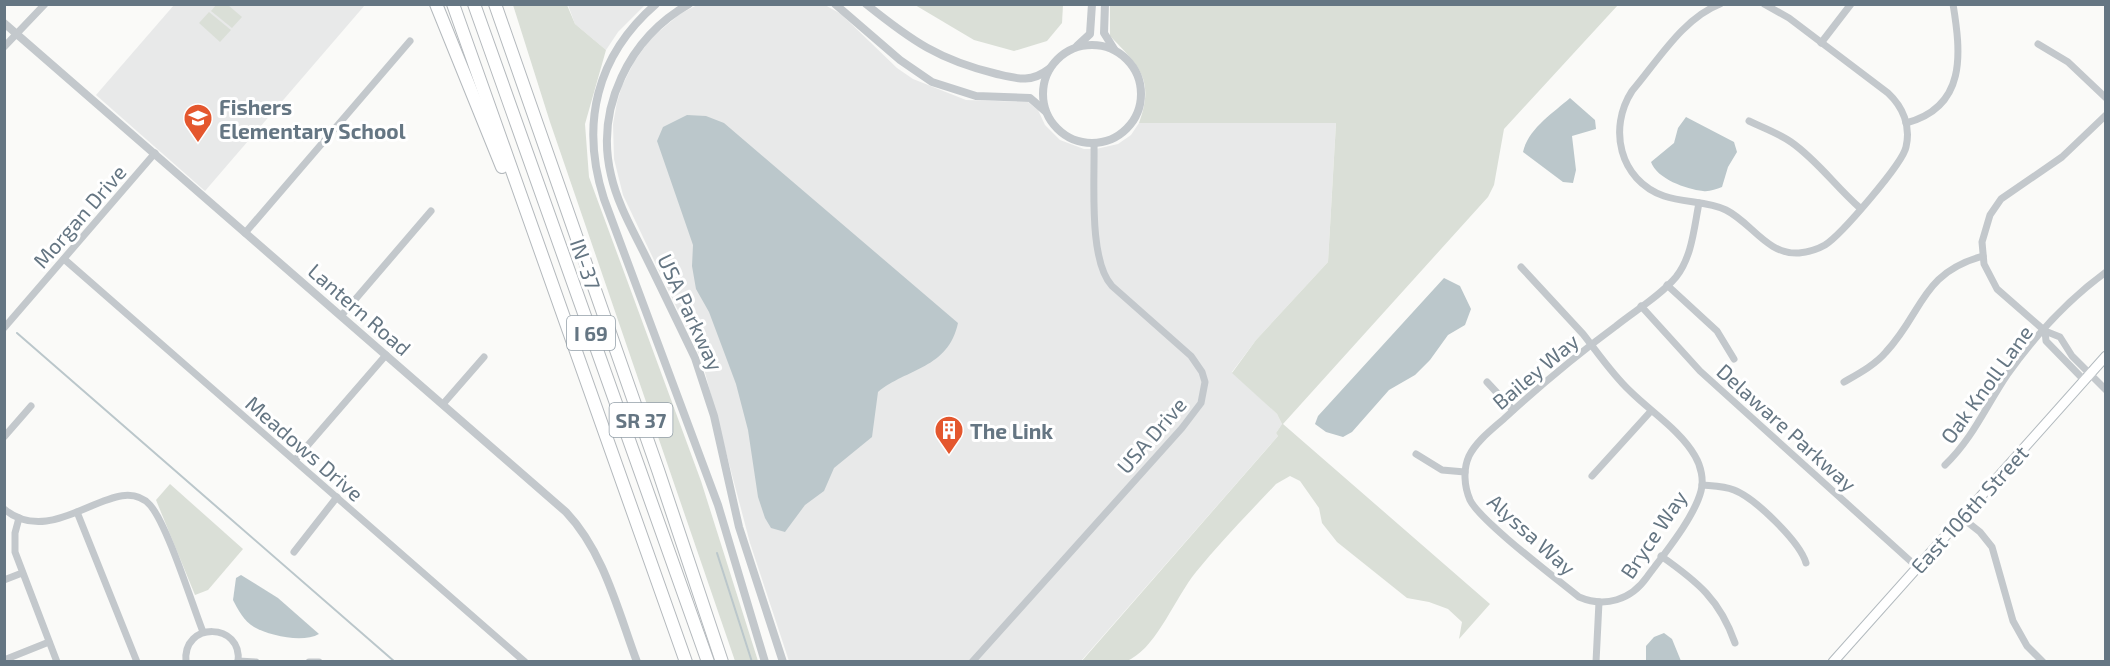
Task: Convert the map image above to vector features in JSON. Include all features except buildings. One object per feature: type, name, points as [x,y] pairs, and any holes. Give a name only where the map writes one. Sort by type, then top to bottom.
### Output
[{"type":"highway","points":[[435,4],[550,280]]},
{"type":"highway","name":"I 69","points":[[453,4],[686,662]]},
{"type":"highway","name":"I 69","points":[[474,4],[708,662]]},
{"type":"highway","name":"IN-37","points":[[497,7],[658,470],[722,662]]},
{"type":"main road","name":"East 106th Street","points":[[1833,662],[2106,356]]},
{"type":"street","points":[[4,47],[45,4]]},
{"type":"street","name":"USA Parkway","points":[[656,4],[629,32],[604,76],[593,122],[594,161],[604,199],[718,505],[765,662]]},
{"type":"street","name":"USA Parkway","points":[[689,4],[655,28],[624,71],[610,114],[609,165],[623,209],[696,358],[705,384],[734,506],[783,662]]},
{"type":"street","points":[[835,4],[900,60],[932,82],[976,96],[1030,98],[1046,111]]},
{"type":"street","points":[[867,4],[914,41],[953,62],[1021,80],[1036,79],[1082,43],[1090,34],[1092,4]]},
{"type":"street","points":[[1052,67],[1043,88],[1046,111],[1050,121],[1065,135],[1084,143],[1094,143],[1119,135],[1131,123],[1139,107],[1138,81],[1131,66],[1105,38],[1105,4]]},
{"type":"street","points":[[1720,4],[1689,25],[1632,91],[1625,102],[1618,123],[1622,154],[1639,181],[1663,195],[1728,211],[1768,243],[1781,250],[1797,253],[1825,245],[1902,159],[1908,139],[1906,123],[1895,100],[1789,18],[1764,4]]},
{"type":"street","points":[[1821,43],[1851,4]]},
{"type":"street","points":[[1906,123],[1919,120],[1935,109],[1946,98],[1955,80],[1960,54],[1953,4]]},
{"type":"street","name":"Lantern Road","points":[[4,23],[556,503],[578,526],[598,559],[637,662]]},
{"type":"street","points":[[245,233],[410,40]]},
{"type":"street","points":[[2038,44],[2068,62],[2106,98]]},
{"type":"street","points":[[1069,51],[1083,46],[1098,46],[1119,54]]},
{"type":"street","points":[[2086,377],[2060,337],[2045,331],[1997,289],[1983,256],[1985,227],[2001,200],[2062,157],[2106,115]]},
{"type":"street","points":[[1749,121],[1780,135],[1801,149],[1836,188],[1860,208]]},
{"type":"street","name":"USA Drive","points":[[972,662],[1182,428],[1201,403],[1204,392],[1205,382],[1197,362],[1112,286],[1102,272],[1098,249],[1094,143]]},
{"type":"street","name":"Morgan Drive","points":[[4,327],[155,153]]},
{"type":"street","name":"Bailey Way","points":[[1465,472],[1474,447],[1513,410],[1591,344],[1667,285],[1684,264],[1699,203]]},
{"type":"street","points":[[341,316],[431,211]]},
{"type":"street","points":[[1844,382],[1887,352],[1928,289],[1943,274],[1964,262],[1983,256]]},
{"type":"street","name":"Meadows Drive","points":[[64,259],[525,662]]},
{"type":"street","name":"Bryce Way","points":[[1521,267],[1591,344],[1617,377],[1694,454],[1701,472],[1702,486],[1693,509],[1641,585],[1628,596],[1599,602]]},
{"type":"street","name":"Oak Knoll Lane","points":[[1945,465],[1974,432],[2006,376],[2071,301],[2106,272]]},
{"type":"street","points":[[1667,285],[1717,331],[1734,360]]},
{"type":"street","name":"Delaware Parkway","points":[[1641,306],[1700,371],[1917,567]]},
{"type":"street","points":[[2045,331],[2046,341],[2086,377],[2106,390]]},
{"type":"street","points":[[295,460],[386,355]]},
{"type":"street","points":[[443,404],[484,357]]},
{"type":"street","points":[[1487,382],[1513,410]]},
{"type":"street","points":[[4,437],[31,406]]},
{"type":"street","points":[[1592,476],[1651,411]]},
{"type":"street","points":[[1416,454],[1442,470],[1465,472]]},
{"type":"street","name":"Alyssa Way","points":[[1465,472],[1470,500],[1484,517],[1579,597],[1599,602]]},
{"type":"street","points":[[1702,486],[1728,488],[1743,494],[1794,540],[1806,563]]},
{"type":"street","points":[[4,509],[19,518],[42,523],[127,495],[149,503],[161,524],[203,632]]},
{"type":"street","points":[[294,552],[337,497]]},
{"type":"street","points":[[77,512],[136,662]]},
{"type":"street","points":[[19,518],[14,545],[22,573],[57,662]]},
{"type":"street","points":[[1961,518],[1980,532],[1992,547],[2013,621],[2027,646],[2043,662]]},
{"type":"street","points":[[1661,556],[1706,591],[1722,613],[1735,643]]},
{"type":"street","points":[[4,580],[22,573]]},
{"type":"street","points":[[1596,662],[1599,602]]},
{"type":"street","points":[[186,662],[188,646],[203,632],[213,630],[226,634],[236,645],[238,661],[256,662]]},
{"type":"street","points":[[4,660],[49,642]]},
{"type":"street","points":[[309,662],[319,662]]},
{"type":"shaded area","name":"Fishers Elementary School","points":[[174,5],[365,5],[205,191],[96,95]]},
{"type":"shaded area","points":[[216,5],[228,5],[242,17],[232,28],[211,11]]},
{"type":"shaded area","points":[[513,5],[567,5],[575,24],[606,50],[585,124],[589,177],[701,481],[758,661],[735,661],[550,122]]},
{"type":"shaded area","points":[[568,5],[645,5],[618,32],[606,50],[575,24]]},
{"type":"shaded area","points":[[697,5],[825,5],[841,14],[897,68],[913,79],[966,100],[1028,102],[1038,110],[1045,125],[1060,140],[1084,149],[1118,144],[1131,135],[1139,123],[1336,122],[1328,262],[1256,340],[1232,372],[1277,414],[1282,424],[1276,433],[1278,436],[1081,661],[789,661],[750,543],[702,361],[623,195],[614,159],[613,124],[617,102],[634,62],[651,38],[680,14]]},
{"type":"shaded area","points":[[915,5],[1063,5],[1062,23],[1047,41],[1014,51],[974,40]]},
{"type":"shaded area","points":[[1110,5],[1618,5],[1504,129],[1494,185],[1488,197],[1283,424],[1490,604],[1459,639],[1462,622],[1448,609],[1429,602],[1407,598],[1337,542],[1322,523],[1319,508],[1300,481],[1290,476],[1276,484],[1206,561],[1188,583],[1158,632],[1141,652],[1131,659],[1120,662],[1081,662],[1278,436],[1276,433],[1282,424],[1277,414],[1232,373],[1256,340],[1328,262],[1336,123],[1139,123],[1144,108],[1145,84],[1136,65],[1110,36]]},
{"type":"shaded area","points":[[209,12],[231,30],[220,42],[199,23]]},
{"type":"shaded area","points":[[1570,98],[1595,120],[1596,129],[1572,136],[1576,170],[1573,183],[1563,182],[1523,152],[1536,129]]},
{"type":"shaded area","points":[[687,115],[706,116],[724,123],[958,323],[953,338],[936,359],[878,392],[872,437],[834,468],[824,491],[805,505],[785,532],[771,528],[758,497],[748,430],[736,384],[709,312],[696,289],[692,266],[693,245],[657,141],[663,127]]},
{"type":"shaded area","points":[[1686,117],[1734,142],[1737,152],[1728,167],[1722,187],[1705,191],[1696,190],[1666,178],[1654,168],[1651,162],[1674,143],[1678,128]]},
{"type":"shaded area","points":[[1444,278],[1460,286],[1471,309],[1465,325],[1448,335],[1430,360],[1415,375],[1389,390],[1352,432],[1343,437],[1326,432],[1315,424],[1318,416]]},
{"type":"shaded area","points":[[170,484],[243,549],[208,590],[195,595],[156,500]]},
{"type":"shaded area","points":[[241,575],[278,598],[319,634],[304,638],[286,637],[250,625],[233,600],[236,578]]},
{"type":"shaded area","points":[[1664,633],[1672,639],[1681,661],[1646,661],[1646,646],[1654,637]]},
{"type":"waterway","points":[[17,333],[395,662]]},
{"type":"waterway","points":[[717,553],[752,662]]},
{"type":"place","name":"Fishers Elementary School","points":[[198,144]]},
{"type":"place","name":"The Link","points":[[949,456]]}]
